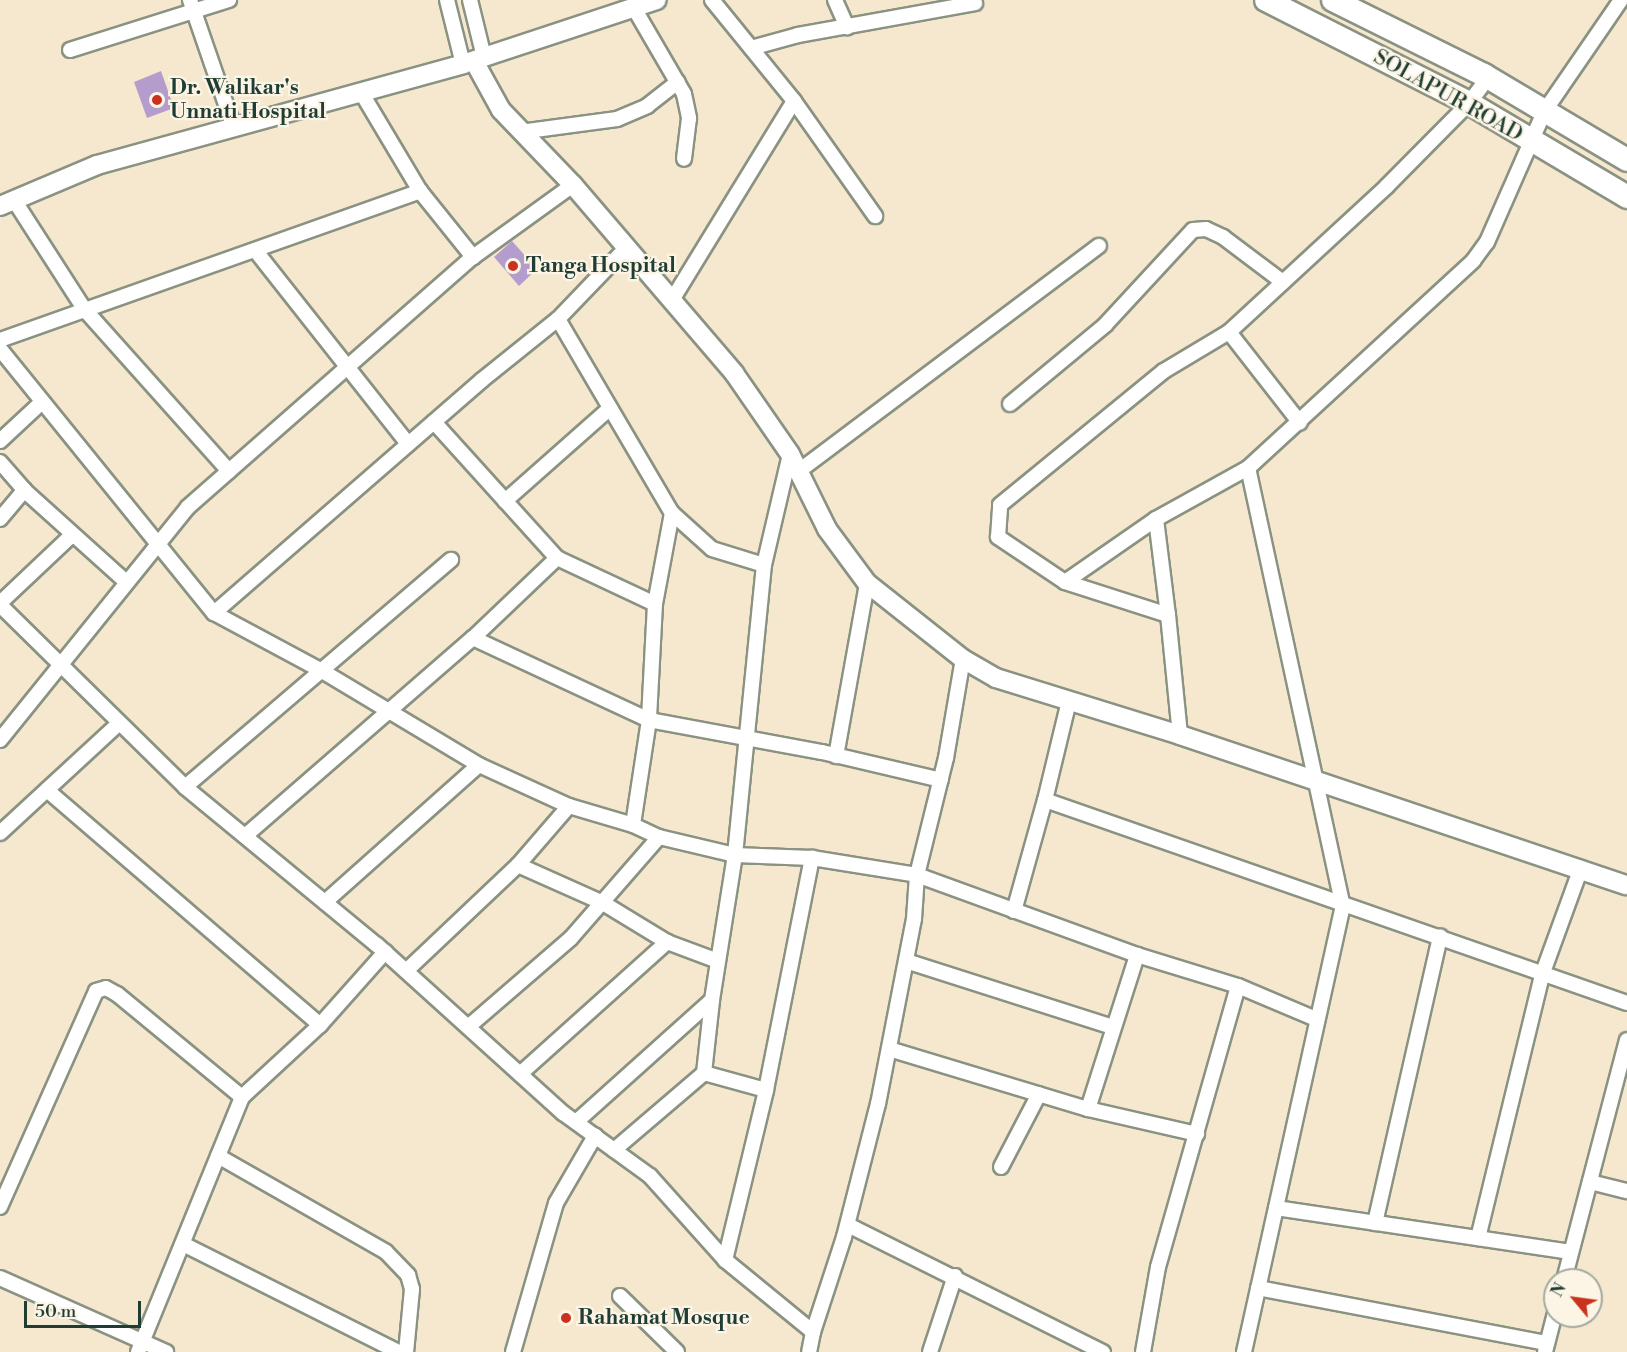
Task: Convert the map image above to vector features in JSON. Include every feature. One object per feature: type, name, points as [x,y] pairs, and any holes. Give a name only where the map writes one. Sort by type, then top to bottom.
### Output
[{"type":"main road","name":"SOLAPUR ROAD","points":[[1266,0],[1469,103],[1627,197]]},
{"type":"main road","name":"SOLAPUR ROAD","points":[[1333,0],[1488,78],[1627,160]]},
{"type":"street","points":[[70,50],[191,5],[229,0]]},
{"type":"street","points":[[447,0],[484,84],[520,132],[573,185],[734,373],[790,454],[827,529],[867,583],[963,659],[996,678],[1316,779],[1627,885]]},
{"type":"street","points":[[470,0],[474,61]]},
{"type":"street","points":[[229,471],[85,310],[7,203],[97,165],[474,61],[657,0]]},
{"type":"street","points":[[712,0],[794,101],[875,216]]},
{"type":"street","points":[[835,0],[847,27]]},
{"type":"street","points":[[1065,582],[1156,519],[1248,468],[1300,423],[1473,261],[1498,219],[1529,140],[1544,112],[1621,0]]},
{"type":"street","points":[[751,48],[975,3]]},
{"type":"street","points":[[191,5],[234,128]]},
{"type":"street","points":[[634,8],[678,82],[689,117],[684,159]]},
{"type":"street","points":[[1168,615],[1065,582],[998,537],[1000,505],[1164,371],[1229,332],[1469,103],[1488,78]]},
{"type":"street","points":[[520,132],[617,119],[647,106],[678,82]]},
{"type":"street","points":[[361,92],[420,191],[473,256]]},
{"type":"street","points":[[672,300],[794,101]]},
{"type":"street","points":[[0,740],[188,507],[473,256],[573,185]]},
{"type":"street","points":[[0,340],[420,191]]},
{"type":"street","points":[[1010,404],[1105,325],[1193,230],[1206,229],[1222,237],[1283,282]]},
{"type":"street","points":[[799,471],[1099,246]]},
{"type":"street","points":[[214,613],[408,444],[558,320],[627,247]]},
{"type":"street","points":[[255,250],[408,444]]},
{"type":"street","points":[[558,320],[672,513],[712,549],[764,566]]},
{"type":"street","points":[[1229,332],[1300,423]]},
{"type":"street","points":[[0,349],[214,613],[324,672],[479,765],[569,806],[633,825],[659,837],[735,855],[812,858],[917,875],[1137,955],[1238,986],[1316,1019]]},
{"type":"street","points":[[0,441],[42,402]]},
{"type":"street","points":[[505,501],[610,408]]},
{"type":"street","points":[[434,422],[557,558],[655,604]]},
{"type":"street","points":[[614,1150],[704,1073],[712,1000],[735,855],[764,566],[790,454]]},
{"type":"street","points":[[0,462],[24,490],[126,582]]},
{"type":"street","points":[[1244,1352],[1316,1019],[1343,907],[1248,468]]},
{"type":"street","points":[[0,519],[24,490]]},
{"type":"street","points":[[633,825],[649,720],[655,604],[672,513]]},
{"type":"street","points":[[1156,519],[1180,735]]},
{"type":"street","points":[[73,534],[0,604],[118,724],[185,787],[385,952],[576,1122],[650,1176],[725,1260],[813,1332]]},
{"type":"street","points":[[245,837],[473,638],[557,558]]},
{"type":"street","points":[[185,787],[324,672],[451,560]]},
{"type":"street","points":[[836,756],[867,583]]},
{"type":"street","points":[[473,638],[649,720],[836,756],[941,780]]},
{"type":"street","points":[[809,1352],[813,1332],[848,1225],[889,1049],[906,961],[917,875],[941,780],[963,659]]},
{"type":"street","points":[[1014,911],[1070,701]]},
{"type":"street","points":[[0,834],[118,724]]},
{"type":"street","points":[[325,902],[479,765]]},
{"type":"street","points":[[47,790],[320,1025]]},
{"type":"street","points":[[1044,800],[1343,907],[1440,936],[1542,975],[1627,1003]]},
{"type":"street","points":[[406,971],[518,865],[569,806]]},
{"type":"street","points":[[468,1027],[571,938],[659,837]]},
{"type":"street","points":[[725,1260],[766,1090],[812,858]]},
{"type":"street","points":[[518,865],[603,903],[668,942],[718,961]]},
{"type":"street","points":[[1478,1238],[1542,975],[1581,868]]},
{"type":"street","points":[[1375,1223],[1440,936]]},
{"type":"street","points":[[520,1074],[668,942]]},
{"type":"street","points":[[141,1346],[242,1097],[320,1025],[385,952]]},
{"type":"street","points":[[1088,1109],[1137,955]]},
{"type":"street","points":[[906,961],[1113,1027]]},
{"type":"street","points":[[1143,1352],[1158,1267],[1238,986]]},
{"type":"street","points":[[0,1208],[96,992],[106,988],[117,994],[242,1097]]},
{"type":"street","points":[[576,1122],[712,1000]]},
{"type":"street","points":[[1567,1268],[1627,1040]]},
{"type":"street","points":[[889,1049],[1088,1109],[1197,1134]]},
{"type":"street","points":[[704,1073],[766,1090]]},
{"type":"street","points":[[1000,1167],[1039,1094]]},
{"type":"street","points":[[513,1352],[556,1203],[595,1136]]},
{"type":"street","points":[[218,1156],[386,1252],[408,1275],[412,1288],[406,1352]]},
{"type":"street","points":[[1590,1182],[1627,1191]]},
{"type":"street","points":[[1276,1208],[1571,1252]]},
{"type":"street","points":[[848,1225],[955,1276],[1103,1352]]},
{"type":"street","points":[[183,1244],[399,1352]]},
{"type":"street","points":[[930,1352],[955,1276]]},
{"type":"street","points":[[0,1278],[141,1346],[166,1352]]},
{"type":"street","points":[[1258,1288],[1546,1347],[1551,1328]]},
{"type":"street","points":[[620,1296],[677,1352]]},
{"type":"building","points":[[161,71],[174,108],[147,118],[134,82]]},
{"type":"building","points":[[512,241],[537,269],[519,286],[494,257]]},
{"type":"place","name":"Dr. Walikar's Unnati Hospital","points":[[157,100]]},
{"type":"place","name":"Tanga Hospital","points":[[513,266]]},
{"type":"place","name":"Rahamat Mosque","points":[[566,1318]]}]
